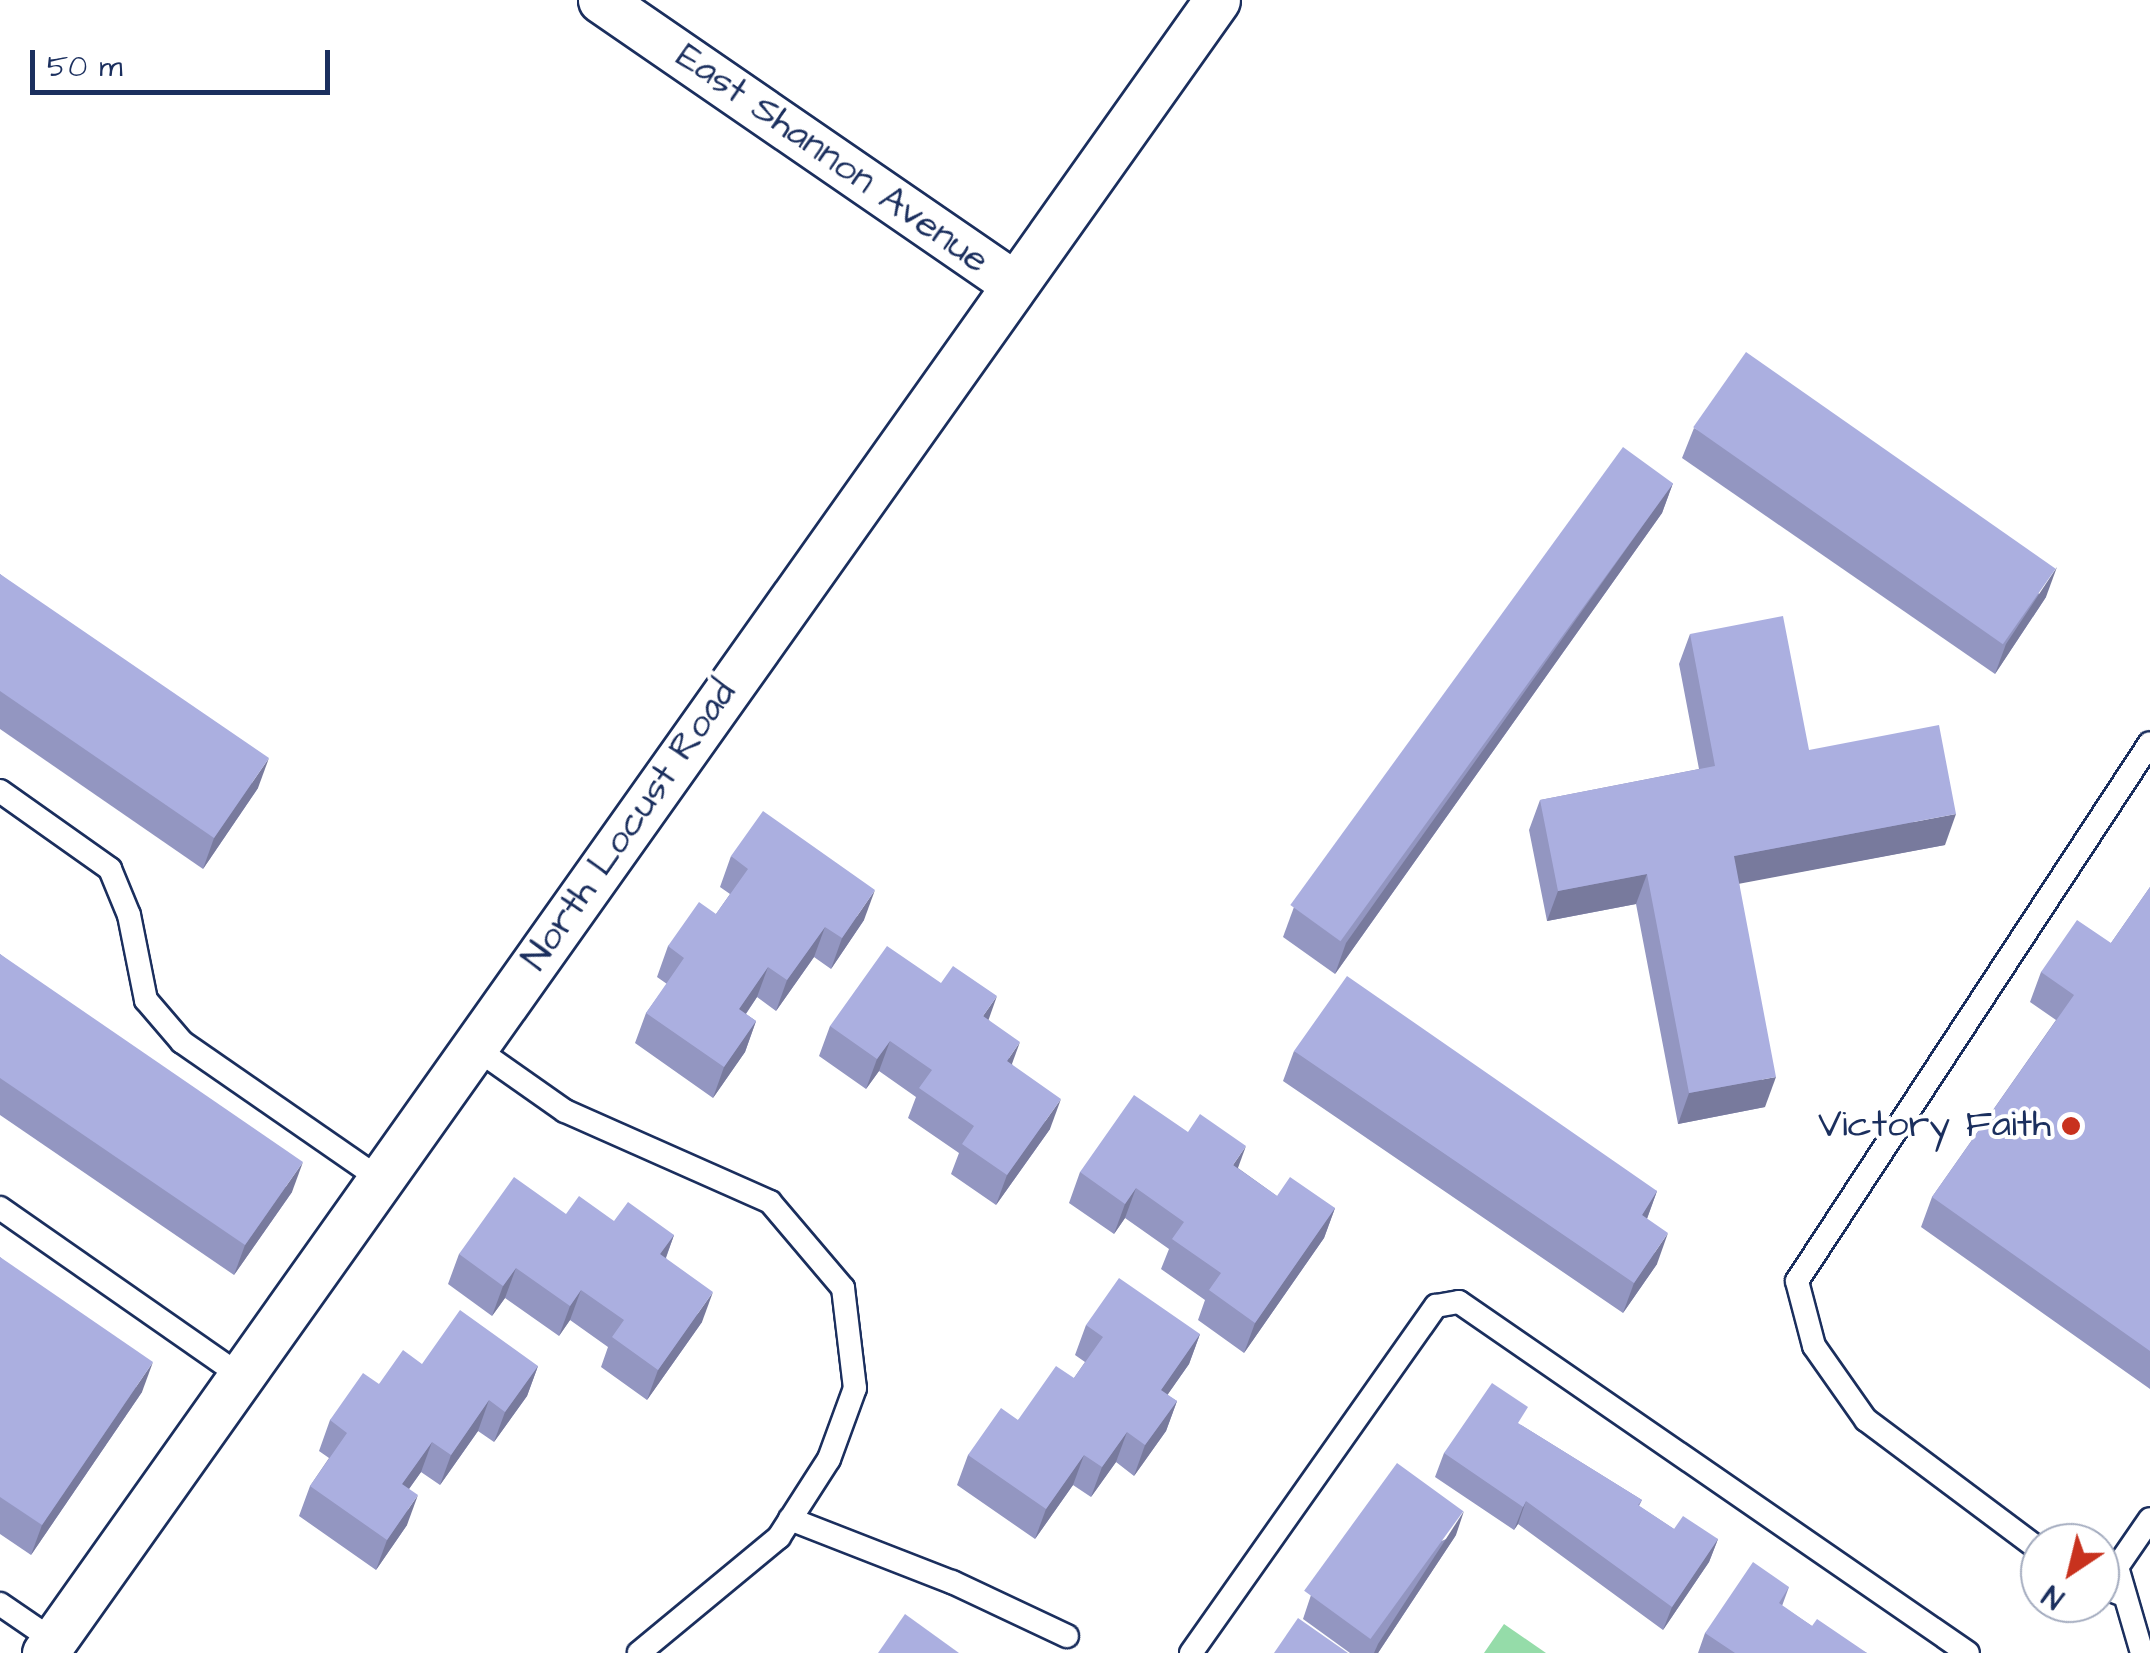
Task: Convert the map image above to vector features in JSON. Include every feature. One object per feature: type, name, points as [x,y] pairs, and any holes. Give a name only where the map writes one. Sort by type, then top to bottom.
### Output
[{"type":"street","name":"East Shannon Avenue","points":[[602,0],[1014,284]]},
{"type":"street","name":"North Locust Road","points":[[50,1647],[1218,0]]},
{"type":"lane","points":[[2020,1535],[1866,1420],[1814,1346],[1797,1280],[2150,743]]},
{"type":"lane","points":[[0,790],[110,869],[129,915],[146,1000],[182,1042],[380,1180]]},
{"type":"lane","points":[[474,1046],[565,1111],[770,1202],[842,1288],[855,1388],[829,1459],[779,1537],[704,1604],[639,1653]]},
{"type":"lane","points":[[0,1208],[241,1376]]},
{"type":"lane","points":[[1191,1653],[1436,1306],[1460,1302],[1968,1653]]},
{"type":"lane","points":[[790,1519],[952,1582],[1066,1636]]},
{"type":"lane","points":[[2142,1653],[2117,1567],[2150,1519]]},
{"type":"lane","points":[[2120,1594],[2124,1595]]},
{"type":"lane","points":[[0,1604],[50,1647]]},
{"type":"green space","points":[[1504,1624],[1546,1653],[1484,1653]]},
{"type":"building","points":[[1746,352],[2056,569],[2003,644],[1693,427]]},
{"type":"building","points":[[1623,447],[1673,483],[1340,941],[1290,905]]},
{"type":"building","points":[[0,574],[269,758],[214,838],[0,691]]},
{"type":"building","points":[[1783,616],[1809,750],[1939,725],[1956,814],[1734,856],[1776,1077],[1689,1093],[1647,874],[1558,891],[1540,800],[1715,766],[1690,634]]},
{"type":"building","points":[[763,811],[875,890],[842,938],[825,927],[787,980],[768,967],[739,1009],[756,1021],[724,1067],[646,1013],[684,958],[668,946],[699,902],[716,914],[748,869],[731,856]]},
{"type":"building","name":"Victory Faith","points":[[2150,887],[2150,1351],[1932,1197],[2074,995],[2041,972],[2077,920],[2111,943]]},
{"type":"building","points":[[887,946],[941,983],[953,966],[997,996],[983,1016],[1020,1042],[1007,1061],[1061,1099],[1007,1175],[962,1144],[974,1126],[919,1088],[932,1070],[890,1041],[877,1059],[830,1026]]},
{"type":"building","points":[[0,954],[303,1162],[245,1245],[0,1078]]},
{"type":"building","points":[[1347,976],[1657,1191],[1642,1215],[1668,1233],[1634,1283],[1294,1051]]},
{"type":"building","points":[[1134,1095],[1188,1132],[1200,1114],[1246,1146],[1233,1165],[1277,1196],[1290,1177],[1335,1208],[1255,1323],[1209,1290],[1221,1273],[1172,1239],[1184,1222],[1136,1188],[1125,1204],[1080,1172]]},
{"type":"building","points":[[514,1177],[566,1214],[579,1196],[614,1221],[628,1202],[674,1235],[660,1254],[713,1292],[658,1370],[612,1337],[624,1320],[581,1290],[570,1306],[516,1268],[503,1286],[459,1254]]},
{"type":"building","points":[[0,1257],[153,1362],[42,1525],[0,1497]]},
{"type":"building","points":[[1119,1278],[1200,1334],[1161,1390],[1177,1401],[1145,1445],[1127,1432],[1102,1467],[1084,1455],[1046,1509],[968,1455],[1001,1408],[1018,1420],[1056,1366],[1074,1378],[1103,1337],[1086,1325]]},
{"type":"building","points":[[460,1310],[538,1366],[505,1412],[489,1400],[451,1455],[432,1442],[402,1484],[418,1495],[387,1540],[310,1486],[347,1433],[330,1420],[363,1373],[379,1384],[403,1350],[422,1364]]},
{"type":"building","points":[[1492,1383],[1528,1407],[1518,1423],[1642,1500],[1638,1505],[1674,1529],[1683,1516],[1718,1539],[1672,1607],[1526,1501],[1523,1507],[1444,1453]]},
{"type":"building","points":[[1397,1463],[1463,1511],[1370,1639],[1304,1591]]},
{"type":"building","points":[[1753,1562],[1789,1587],[1779,1603],[1812,1626],[1817,1619],[1867,1653],[1735,1653],[1705,1633]]},
{"type":"building","points":[[905,1614],[959,1653],[878,1653]]},
{"type":"building","points":[[1298,1618],[1348,1653],[1274,1653]]},
{"type":"place","name":"Victory Faith","points":[[2071,1126]]}]
